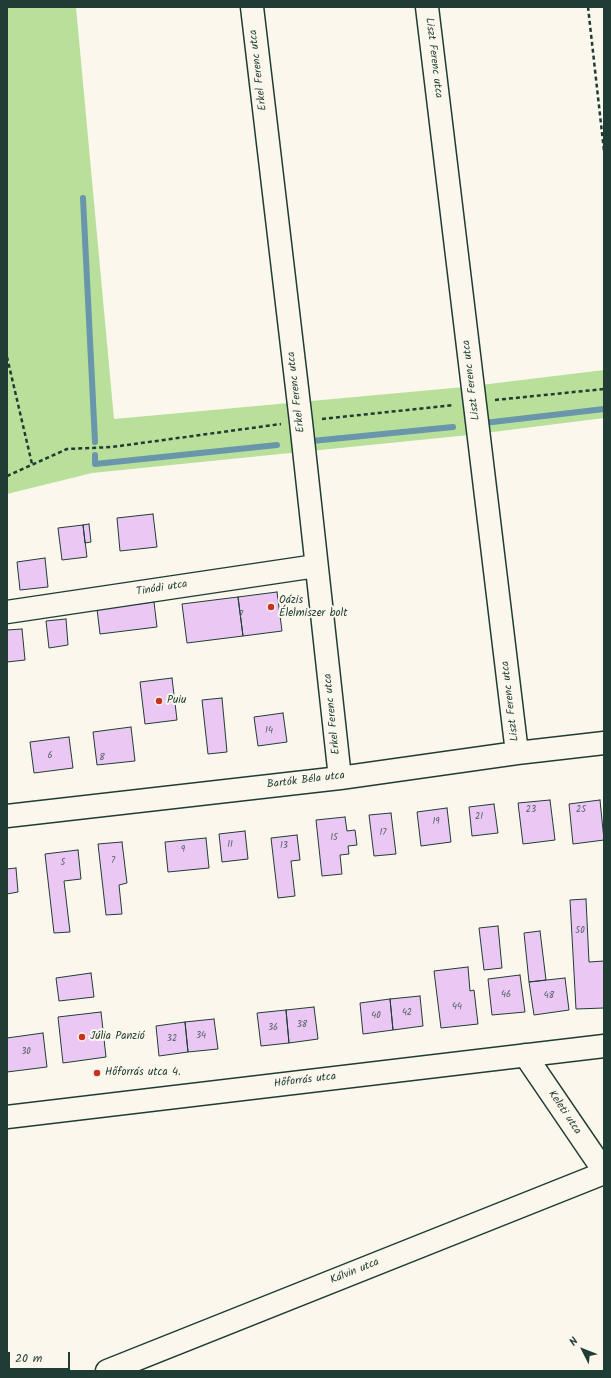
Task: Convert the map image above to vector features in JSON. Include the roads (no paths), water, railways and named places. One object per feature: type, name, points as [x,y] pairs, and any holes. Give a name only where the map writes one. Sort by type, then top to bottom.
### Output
[{"type":"street","name":"Erkel Ferenc utca","points":[[252,7],[301,422],[340,778]]},
{"type":"street","name":"Liszt Ferenc utca","points":[[427,7],[517,753]]},
{"type":"street","name":"Tinódi utca","points":[[7,612],[316,566]]},
{"type":"street","name":"Bartók Béla utca","points":[[7,816],[340,778],[517,753],[604,743]]},
{"type":"street","name":"Hőforrás utca","points":[[7,1117],[604,1046]]},
{"type":"street","name":"Keleti utca","points":[[525,1055],[604,1172]]},
{"type":"street","name":"Kálvin utca","points":[[107,1371],[604,1172]]},
{"type":"waterway","points":[[83,198],[95,442]]},
{"type":"waterway","points":[[484,423],[604,409]]},
{"type":"waterway","points":[[312,441],[453,427]]},
{"type":"waterway","points":[[95,455],[95,464],[277,445]]},
{"type":"place","name":"Oázis Élelmiszer bolt","points":[[271,607]]},
{"type":"place","name":"Puiu","points":[[159,701]]},
{"type":"place","name":"Júlia Panzió","points":[[82,1037]]},
{"type":"place","name":"Hőforrás utca 4.","points":[[97,1073]]}]
